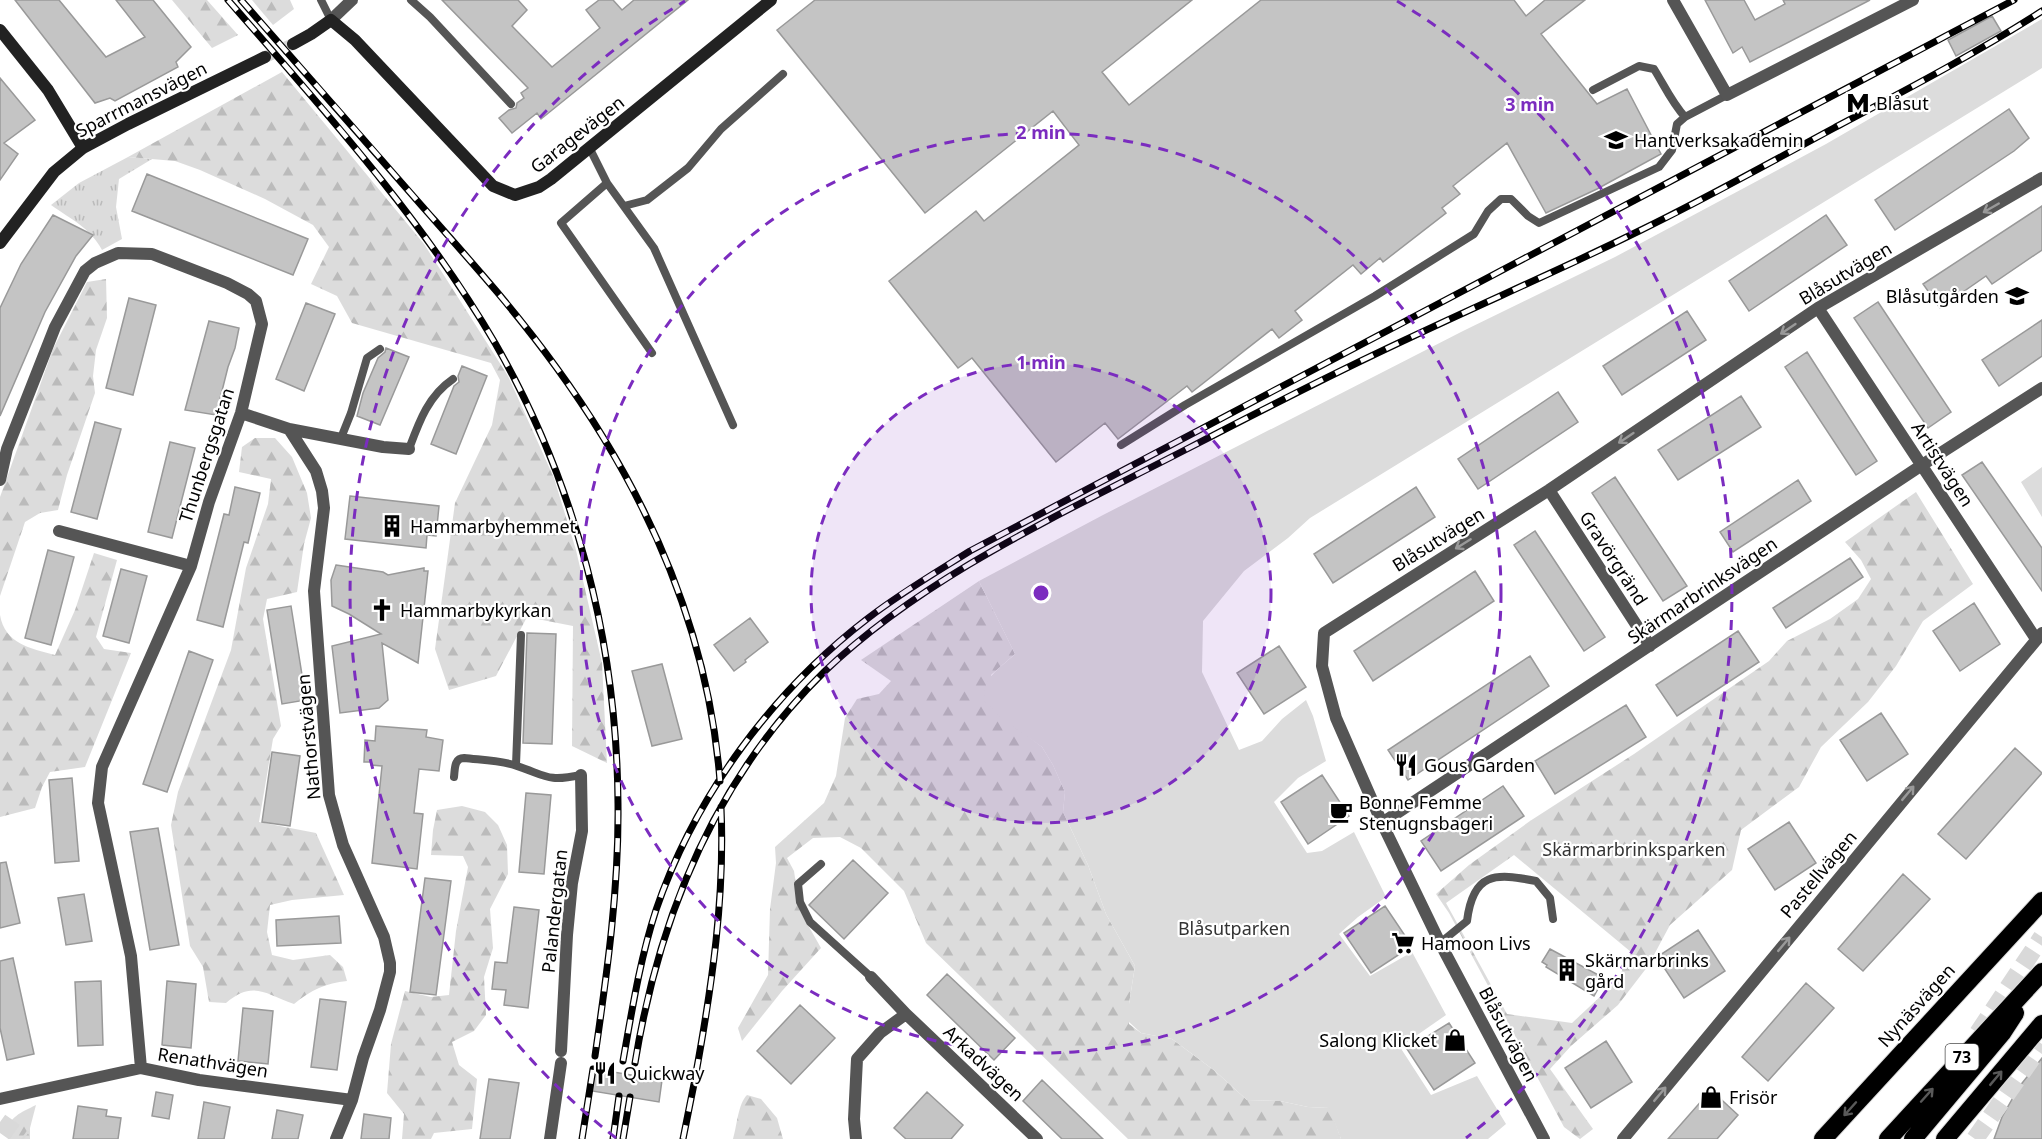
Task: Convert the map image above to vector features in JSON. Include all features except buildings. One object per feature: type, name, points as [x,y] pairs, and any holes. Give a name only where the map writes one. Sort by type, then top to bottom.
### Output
[{"type":"highway","points":[[1960,988],[2042,889]]},
{"type":"highway","name":"Nynäsvägen","points":[[1823,1139],[2042,901]]},
{"type":"highway","points":[[1913,1139],[2002,1033],[2040,974]]},
{"type":"highway","name":"73","points":[[1888,1139],[2040,974]]},
{"type":"highway","points":[[1945,1139],[2041,1026]]},
{"type":"street","points":[[293,44],[331,20],[352,0]]},
{"type":"street","name":"Garagevägen","points":[[331,20],[355,40],[493,186],[515,195],[539,187],[771,0]]},
{"type":"street","points":[[1672,0],[1727,95],[1912,0]]},
{"type":"street","points":[[0,30],[48,90],[83,148]]},
{"type":"street","name":"Sparrmansvägen","points":[[0,243],[54,172],[83,148],[128,123],[265,57]]},
{"type":"street","name":"Blåsutvägen","points":[[1544,1139],[1440,943],[1382,823],[1336,718],[1322,666],[1324,633],[1549,490],[1818,308],[2042,178]]},
{"type":"street","name":"Thunbergsgatan","points":[[0,480],[7,449],[55,327],[85,271],[95,263],[118,253],[152,254],[227,283],[256,301],[262,324],[242,413],[209,502],[191,566],[102,767],[98,803],[131,956],[141,1068]]},
{"type":"street","name":"Artistvägen","points":[[1818,308],[2039,636]]},
{"type":"street","name":"Skärmarbrinksvägen","points":[[1382,823],[2042,388]]},
{"type":"street","points":[[242,413],[289,429],[383,447],[410,449]]},
{"type":"street","name":"Nathorstvägen","points":[[289,429],[316,471],[324,508],[314,591],[329,795],[343,845],[380,928],[390,963],[383,999],[363,1058],[352,1100],[336,1139]]},
{"type":"street","name":"Gravörgränd","points":[[1549,490],[1650,646]]},
{"type":"street","points":[[59,531],[191,566]]},
{"type":"street","name":"Pastellvägen","points":[[1623,1139],[2039,636]]},
{"type":"street","name":"Palandergatan","points":[[550,1139],[561,1057],[572,883],[582,831],[581,775]]},
{"type":"street","name":"Arkadvägen","points":[[871,976],[902,1017],[1037,1139]]},
{"type":"street","points":[[856,1139],[854,1119],[857,1059],[880,1033],[902,1017]]},
{"type":"street","name":"Renathvägen","points":[[0,1099],[141,1068],[199,1080],[352,1100]]},
{"type":"lane","points":[[321,0],[331,20]]},
{"type":"lane","points":[[411,0],[430,17],[511,104]]},
{"type":"lane","points":[[1593,90],[1639,66],[1653,69],[1675,106],[1685,117]]},
{"type":"lane","points":[[624,206],[647,200],[688,168],[721,129],[783,74]]},
{"type":"lane","points":[[1121,445],[1185,405],[1375,296],[1474,234],[1488,211],[1501,199],[1510,199],[1539,223],[1659,167],[1672,150],[1677,124],[1685,117],[1727,95]]},
{"type":"lane","points":[[590,148],[607,183],[654,248],[733,425]]},
{"type":"lane","points":[[607,183],[561,223],[652,353]]},
{"type":"lane","points":[[341,438],[367,358],[380,349]]},
{"type":"lane","points":[[410,449],[419,423],[439,389],[453,380]]},
{"type":"lane","points":[[516,765],[521,635]]},
{"type":"lane","points":[[454,777],[456,762],[460,758],[516,765],[537,775],[559,779],[581,775]]},
{"type":"lane","points":[[822,864],[798,884],[800,902],[810,922],[871,976]]},
{"type":"lane","points":[[1440,943],[1467,921],[1475,891],[1485,882],[1497,876],[1536,881],[1550,898],[1553,919]]},
{"type":"green space","points":[[172,0],[207,0],[238,35],[212,48]]},
{"type":"green space","points":[[252,0],[290,0],[294,9],[273,25]]},
{"type":"green space","name":"Blåsutparken","points":[[2042,19],[2042,68],[1310,518],[1288,538],[1244,571],[1203,621],[1202,672],[1239,750],[1262,741],[1282,719],[1306,700],[1326,761],[1298,778],[1274,802],[1307,853],[1322,851],[1354,832],[1386,897],[1339,934],[1370,976],[1412,952],[1446,1015],[1400,1047],[1431,1095],[1477,1076],[1506,1124],[1488,1139],[1341,1139],[1329,1108],[1308,1107],[1280,1101],[1247,1100],[1215,1071],[1172,1039],[1141,1033],[1129,1022],[1129,1004],[1135,966],[1106,914],[1088,865],[1063,812],[1065,792],[1053,765],[1042,747],[1005,721],[985,702],[986,686],[992,675],[1015,654],[979,581],[1463,331],[1615,257],[1826,144]]},
{"type":"green space","points":[[282,72],[424,244],[508,376],[554,478],[576,550],[602,663],[607,763],[572,746],[573,626],[527,617],[496,676],[449,690],[435,649],[455,503],[492,425],[500,380],[491,363],[352,323],[337,296],[311,284],[329,247],[313,225],[265,199],[200,170],[175,161],[128,157]]},
{"type":"green space","points":[[128,157],[152,159],[119,179],[116,207],[122,239],[102,250],[92,235],[51,205],[79,183]]},
{"type":"green space","points":[[106,279],[107,318],[96,350],[93,376],[95,393],[67,475],[58,510],[40,513],[25,522],[0,596],[0,497],[53,349],[87,282]]},
{"type":"green space","points":[[255,438],[275,438],[292,457],[307,493],[311,518],[304,544],[297,592],[267,599],[263,619],[281,726],[273,739],[259,822],[316,833],[344,895],[292,900],[270,905],[267,932],[272,955],[293,960],[330,955],[343,967],[347,981],[319,988],[294,1004],[259,991],[244,992],[226,1003],[209,1002],[203,967],[190,946],[171,825],[178,792],[231,650],[246,568],[268,504],[271,479],[239,472],[242,447]]},
{"type":"green space","points":[[2042,467],[2042,517],[2021,482]]},
{"type":"green space","name":"Skärmarbrinksparken","points":[[1916,492],[1973,584],[1923,621],[1896,666],[1868,702],[1821,747],[1799,787],[1741,830],[1732,870],[1670,925],[1648,966],[1618,1005],[1571,1046],[1550,1069],[1593,1129],[1580,1139],[1564,1127],[1449,913],[1436,894],[1469,865],[1530,821],[1634,754],[1769,661],[1787,641],[1830,619],[1858,599],[1871,579],[1861,560],[1845,542]],"holes":[[[1514,855],[1631,952],[1617,981],[1572,1023],[1507,1014],[1446,903]]]},
{"type":"green space","points":[[94,553],[117,560],[96,637],[104,649],[131,653],[85,767],[50,772],[35,808],[0,817],[0,615],[3,625],[13,639],[28,647],[55,655],[75,610]]},
{"type":"green space","points":[[979,581],[1015,654],[991,675],[1029,737],[1042,747],[1053,765],[1065,792],[1063,812],[1088,865],[1106,914],[1135,966],[1129,1004],[1129,1024],[1141,1033],[1172,1039],[1215,1071],[1247,1100],[1280,1101],[1308,1107],[1330,1108],[1341,1139],[1128,1139],[926,943],[904,891],[861,848],[840,837],[813,838],[787,858],[794,871],[800,911],[821,948],[782,991],[742,1041],[738,1028],[768,975],[770,909],[776,863],[775,847],[824,803],[836,776],[845,718],[857,699],[879,694],[891,681],[861,660]]},
{"type":"green space","points":[[462,806],[485,812],[498,825],[507,845],[508,874],[490,909],[493,948],[484,977],[486,1015],[474,1031],[452,1042],[459,1065],[477,1079],[472,1129],[434,1133],[431,1139],[402,1139],[404,1114],[387,1093],[391,1044],[405,991],[431,997],[449,995],[456,931],[468,867],[463,856],[431,855],[437,810]]},
{"type":"green space","points":[[747,1095],[761,1099],[777,1118],[783,1139],[733,1139],[740,1109]]},
{"type":"green space","points":[[36,1105],[30,1128],[30,1139],[8,1139],[11,1121]]},
{"type":"tunnel","points":[[265,57],[293,44]]},
{"type":"tunnel","points":[[1978,1033],[2042,937]]},
{"type":"tunnel","points":[[1975,1139],[2042,1044]]},
{"type":"tunnel","points":[[0,1122],[24,1139]]},
{"type":"railway","points":[[228,0],[370,166],[436,252],[495,343],[524,397],[569,508],[600,624],[610,683],[616,743],[617,868],[608,962],[595,1056]]},
{"type":"railway","points":[[241,0],[490,284],[556,367],[588,414],[644,511],[667,562],[702,669],[713,724],[720,781]]},
{"type":"railway","points":[[623,1061],[650,928],[672,868],[692,827],[740,749],[769,713],[799,679],[867,619],[904,592],[970,551],[2014,0]]},
{"type":"railway","points":[[635,1063],[659,955],[698,852],[723,804],[752,757],[786,713],[824,672],[905,606],[949,576],[1042,523],[1349,367],[1581,259],[1688,206],[1939,72],[2042,11]]},
{"type":"railway","points":[[696,1073],[716,941],[721,874],[721,807]]},
{"type":"railway","points":[[582,1139],[593,1069]]},
{"type":"railway","points":[[683,1139],[694,1084]]},
{"type":"railway","points":[[613,1139],[619,1096]]},
{"type":"railway","points":[[623,1139],[630,1097]]},
{"type":"place","name":"Blåsut","points":[[1858,103]]},
{"type":"place","name":"Hantverksakademin","points":[[1616,140]]},
{"type":"place","name":"Blåsutgården","points":[[2017,296]]},
{"type":"place","name":"Hammarbyhemmet","points":[[392,526]]},
{"type":"place","name":"Hammarbykyrkan","points":[[382,610]]},
{"type":"place","name":"Gous Garden","points":[[1406,765]]},
{"type":"place","name":"Bonne Femme Stenugnsbageri","points":[[1341,812]]},
{"type":"place","name":"Hamoon Livs","points":[[1403,943]]},
{"type":"place","name":"Skärmarbrinks gård","points":[[1567,970]]},
{"type":"place","name":"Salong Klicket","points":[[1455,1040]]},
{"type":"place","name":"Quickway","points":[[605,1073]]},
{"type":"place","name":"Frisör","points":[[1711,1097]]}]
